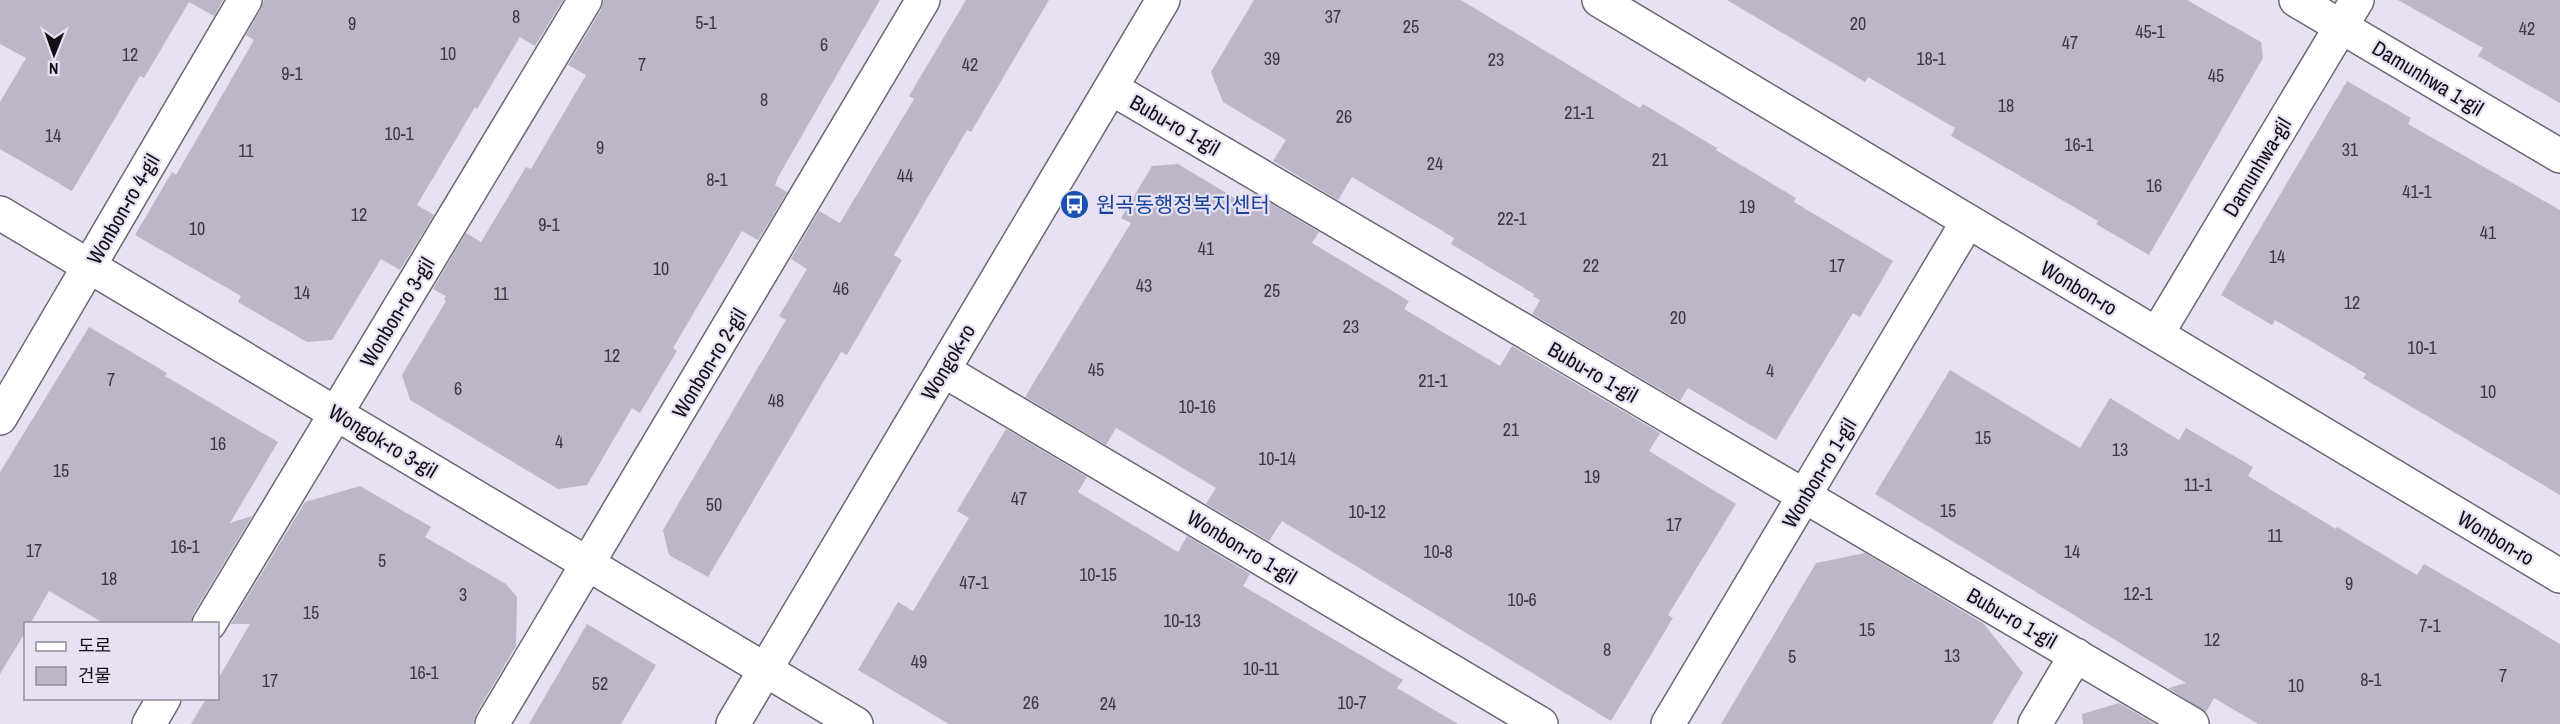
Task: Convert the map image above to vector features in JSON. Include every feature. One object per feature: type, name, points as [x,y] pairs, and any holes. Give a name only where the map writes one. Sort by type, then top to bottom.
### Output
[{"type":"street","name":"Wonbon-ro 4-gil","points":[[0,418],[245,0]]},
{"type":"street","name":"Wonbon-ro 3-gil","points":[[210,622],[585,0]]},
{"type":"street","name":"Wonbon-ro 2-gil","points":[[492,724],[589,565],[923,0]]},
{"type":"street","name":"Wongok-ro","points":[[733,724],[1163,0]]},
{"type":"street","name":"Wonbon-ro","points":[[1599,0],[2560,576]]},
{"type":"street","name":"Damunhwa 1-gil","points":[[2296,0],[2349,13],[2560,156]]},
{"type":"street","name":"Damunhwa-gil","points":[[2157,334],[2349,13]]},
{"type":"street","name":"Bubu-ro 1-gil","points":[[1111,88],[2193,724]]},
{"type":"street","name":"Wongok-ro 3-gil","points":[[0,213],[856,724]]},
{"type":"street","name":"Wonbon-ro 1-gil","points":[[1668,724],[1968,221]]},
{"type":"street","name":"Wonbon-ro 1-gil","points":[[943,370],[1541,724]]},
{"type":"street","name":"Bubu-ro 1-gil","points":[[2035,724],[2076,655]]},
{"type":"street","points":[[149,724],[163,700]]},
{"type":"building","points":[[0,0],[223,0],[214,16],[189,2],[144,78],[140,76],[72,191],[0,149],[0,102],[26,58],[0,44]]},
{"type":"building","points":[[264,0],[563,0],[535,46],[520,37],[477,109],[475,107],[417,205],[434,215],[400,270],[381,259],[332,340],[307,342],[238,302],[241,296],[135,235],[172,172],[176,175],[254,40],[246,35]]},
{"type":"building","points":[[604,0],[880,0],[778,177],[775,185],[787,192],[758,240],[742,231],[673,348],[677,351],[640,413],[632,408],[587,485],[558,489],[410,400],[402,375],[446,301],[444,300],[446,296],[433,289],[466,233],[481,242],[526,167],[531,169],[586,75],[568,65],[601,10]]},
{"type":"building","points":[[966,0],[1049,0],[971,132],[967,130],[894,255],[902,260],[847,355],[841,352],[708,577],[669,555],[663,530],[786,320],[779,316],[807,269],[791,259],[819,211],[840,223],[914,99],[909,96]]},
{"type":"building","points":[[1254,0],[1461,0],[1640,108],[1643,104],[1717,148],[1716,150],[1796,198],[1794,202],[1893,261],[1860,317],[1853,313],[1776,440],[1688,388],[1680,401],[1532,314],[1540,300],[1533,296],[1534,294],[1451,244],[1454,238],[1352,177],[1338,200],[1273,161],[1286,140],[1223,102],[1211,72]]},
{"type":"building","points":[[1727,0],[2187,0],[2261,42],[2263,58],[2149,255],[2096,224],[2098,221],[1951,136],[1955,128],[1868,77],[1865,82]]},
{"type":"building","points":[[2398,0],[2560,0],[2560,103],[2478,56],[2483,48]]},
{"type":"building","points":[[2347,81],[2411,118],[2408,124],[2560,210],[2560,495],[2363,378],[2366,374],[2275,320],[2272,325],[2221,295]]},
{"type":"building","points":[[1178,164],[1246,205],[1253,193],[1319,232],[1312,243],[1409,301],[1404,309],[1500,366],[1512,346],[1660,433],[1649,451],[1736,504],[1668,615],[1673,618],[1611,721],[1282,521],[1269,541],[1206,504],[1216,488],[1116,428],[1106,445],[1025,397],[1131,223],[1121,218],[1152,166]]},
{"type":"building","points":[[89,327],[167,373],[165,376],[278,442],[230,523],[252,516],[193,614],[191,622],[102,622],[49,591],[31,622],[24,622],[24,634],[0,674],[0,472]]},
{"type":"building","points":[[1950,370],[2080,448],[2110,398],[2179,440],[2186,428],[2253,467],[2248,476],[2336,529],[2337,527],[2417,575],[2424,564],[2502,609],[2560,644],[2560,724],[2258,724],[2214,698],[2206,712],[2168,688],[2186,683],[1875,494]]},
{"type":"building","points":[[1006,429],[1087,477],[1078,492],[1178,552],[1187,536],[1250,574],[1243,586],[1403,680],[1397,688],[1458,724],[949,724],[858,670],[898,602],[913,611],[969,518],[957,511]]},
{"type":"building","points":[[360,486],[431,527],[425,537],[506,584],[517,597],[516,646],[476,714],[473,724],[191,724],[205,700],[219,700],[219,677],[250,624],[231,624],[305,502]]},
{"type":"building","points":[[1865,553],[1984,624],[2023,673],[1992,724],[1721,724],[1816,563]]},
{"type":"building","points":[[587,624],[656,665],[621,724],[529,724]]},
{"type":"building","points":[[2119,703],[2155,724],[2083,724],[2082,714]]},
{"type":"place","name":"원곡동행정복지센터","points":[[1075,204]]}]
